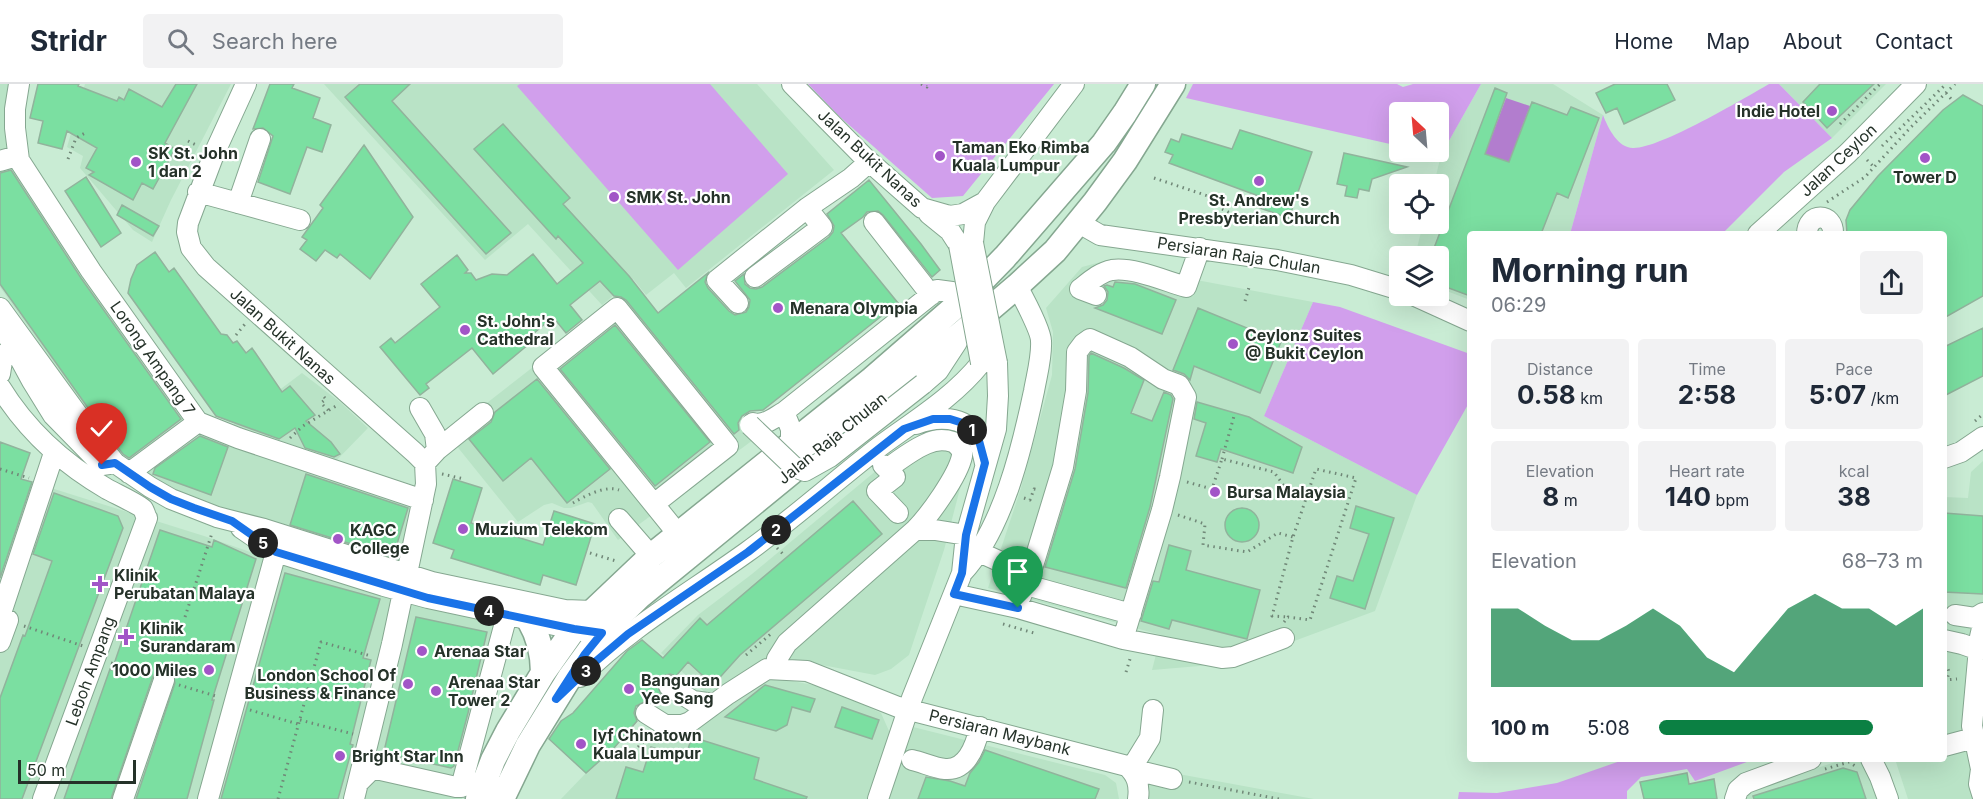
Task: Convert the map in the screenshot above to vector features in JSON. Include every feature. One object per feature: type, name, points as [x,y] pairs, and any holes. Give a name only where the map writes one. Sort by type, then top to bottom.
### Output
[{"type":"main road","name":"Jalan Raja Chulan","points":[[470,793],[493,760],[543,673],[574,629],[651,556],[872,379],[963,300],[1005,257],[1104,142],[1143,84]]},
{"type":"main road","name":"Jalan Raja Chulan","points":[[502,799],[528,745],[585,654],[602,633],[658,581],[963,332],[1055,251],[1125,161],[1173,84]]},
{"type":"main road","points":[[1079,223],[1068,214],[1067,207],[1070,198],[1104,142]]},
{"type":"main road","points":[[1005,257],[1044,226],[1057,222],[1079,223]]},
{"type":"main road","points":[[518,617],[542,650],[543,673]]},
{"type":"street","name":"Lorong Ampang 7","points":[[19,84],[9,159],[91,271],[157,371],[202,421]]},
{"type":"street","name":"Jalan Bukit Nanas","points":[[246,84],[213,154],[190,212],[187,232],[191,248],[206,267],[434,462]]},
{"type":"street","name":"Jalan Bukit Nanas","points":[[792,84],[866,159],[922,208],[950,216],[963,214],[985,201],[1074,84]]},
{"type":"street","name":"Jalan Ceylon","points":[[1761,231],[1848,153],[1916,84]]},
{"type":"street","points":[[238,203],[261,140]]},
{"type":"street","points":[[738,303],[717,280],[829,192],[866,159]]},
{"type":"street","points":[[198,192],[300,220]]},
{"type":"street","points":[[1797,199],[1811,223],[1823,217],[1833,225],[1833,231]]},
{"type":"street","name":"Persiaran Maybank","points":[[985,201],[966,244],[989,363],[999,396],[996,429],[966,535],[962,573],[910,703],[980,727],[1172,779]]},
{"type":"street","points":[[755,277],[822,227],[807,208]]},
{"type":"street","points":[[922,208],[966,244]]},
{"type":"street","points":[[874,222],[931,295]]},
{"type":"street","name":"Persiaran Raja Chulan","points":[[1079,223],[1100,235],[1277,260],[1351,275],[1389,287]]},
{"type":"street","points":[[1121,274],[1131,261],[1128,250],[1131,238]]},
{"type":"street","points":[[1096,296],[1080,289],[1111,270],[1121,274],[1186,286],[1200,248]]},
{"type":"street","name":"Persiaran Maybank","points":[[962,573],[979,552],[1002,504],[1026,426],[1040,358],[1041,338],[1017,286]]},
{"type":"street","points":[[963,300],[948,291],[937,290],[784,411],[764,423],[752,424],[794,467],[806,471],[830,457],[938,371],[963,332]]},
{"type":"street","points":[[1437,306],[1467,320]]},
{"type":"street","points":[[0,308],[88,429],[122,468],[171,499],[224,519],[264,529],[404,583],[453,586],[565,610],[592,611]]},
{"type":"street","points":[[654,504],[728,446],[617,308],[543,367],[678,534]]},
{"type":"street","points":[[0,319],[32,381],[57,420],[102,465],[122,468],[202,421],[285,454],[423,500]]},
{"type":"street","points":[[1018,608],[1063,467],[1076,391],[1077,352],[1090,339],[1130,357],[1163,379],[1179,385],[1186,397],[1162,510],[1121,647]]},
{"type":"street","points":[[0,355],[2,361],[0,374]]},
{"type":"street","points":[[556,699],[628,634],[748,552],[989,363]]},
{"type":"street","name":"Leboh Ampang","points":[[0,387],[18,414],[54,453],[84,475],[142,508],[147,518],[103,657],[43,799]]},
{"type":"street","points":[[356,791],[392,644],[426,484],[434,462],[435,434],[420,408]]},
{"type":"street","points":[[784,411],[791,429],[791,445]]},
{"type":"street","points":[[434,462],[483,413]]},
{"type":"street","points":[[904,429],[933,419],[960,421],[978,437],[985,463]]},
{"type":"street","points":[[1947,457],[1960,452],[1983,437]]},
{"type":"street","points":[[775,669],[777,659],[787,643],[915,530],[949,485],[961,458],[961,450],[957,444],[946,440],[936,440],[925,444],[886,469]]},
{"type":"street","points":[[873,452],[895,477],[878,491],[898,513]]},
{"type":"street","points":[[0,642],[3,618],[29,522],[54,453]]},
{"type":"street","points":[[224,519],[276,552],[404,583],[518,617],[602,633]]},
{"type":"street","points":[[619,519],[651,556]]},
{"type":"street","points":[[915,530],[935,530],[966,535]]},
{"type":"street","points":[[208,799],[276,552]]},
{"type":"street","points":[[979,552],[1001,562]]},
{"type":"street","points":[[1027,585],[1131,614]]},
{"type":"street","points":[[954,594],[1018,608],[1121,647],[1222,658],[1233,657],[1275,641]]},
{"type":"street","points":[[1955,615],[1975,618],[1983,613]]},
{"type":"street","points":[[356,791],[370,771],[376,769],[470,793],[472,726],[518,617]]},
{"type":"street","points":[[1983,624],[1972,726],[1982,766],[1979,784],[1983,797]]},
{"type":"street","points":[[1947,641],[1979,650]]},
{"type":"street","points":[[646,712],[661,723],[675,726],[690,722],[767,669],[807,671],[898,706],[910,703]]},
{"type":"street","points":[[123,799],[164,680]]},
{"type":"street","points":[[669,686],[693,701],[714,704]]},
{"type":"street","points":[[878,799],[910,703]]},
{"type":"street","points":[[1138,799],[1138,783],[1131,769],[1150,738],[1153,710]]},
{"type":"street","points":[[912,759],[947,769],[956,766],[965,761],[972,752],[980,727]]},
{"type":"street","points":[[1947,745],[1974,738]]},
{"type":"street","points":[[1865,764],[1880,777],[1888,799]]},
{"type":"street","points":[[1735,799],[1738,790],[1746,783],[1814,766]]},
{"type":"path","points":[[921,84],[927,87],[931,84]]},
{"type":"path","points":[[1840,124],[1880,84]]},
{"type":"path","points":[[1811,223],[1828,202],[1865,177],[1955,84]]},
{"type":"path","points":[[1946,93],[1953,100]]},
{"type":"path","points":[[68,159],[76,138],[87,132]]},
{"type":"path","points":[[1867,160],[1874,167]]},
{"type":"path","points":[[1154,178],[1226,202],[1222,209],[1230,213]]},
{"type":"path","points":[[1245,301],[1250,284]]},
{"type":"path","points":[[321,404],[329,411]]},
{"type":"path","points":[[285,454],[289,439],[303,426],[337,406]]},
{"type":"path","points":[[1170,477],[1212,489],[1234,416]]},
{"type":"path","points":[[1222,459],[1274,472],[1284,486]]},
{"type":"path","points":[[434,462],[464,479]]},
{"type":"path","points":[[0,469],[45,483]]},
{"type":"path","points":[[1316,470],[1356,478],[1310,620],[1288,616],[1272,616],[1293,537],[1316,470]]},
{"type":"path","points":[[573,503],[585,496],[615,488],[623,491]]},
{"type":"path","points":[[1162,510],[1205,524],[1203,545],[1247,552],[1278,533],[1293,537]]},
{"type":"path","points":[[184,617],[224,519]]},
{"type":"path","points":[[590,553],[616,561]]},
{"type":"path","points":[[1275,641],[1288,616]]},
{"type":"path","points":[[3,618],[164,680],[235,704],[299,722],[358,735]]},
{"type":"path","points":[[1000,624],[1043,635]]},
{"type":"path","points":[[278,799],[321,642],[376,657]]},
{"type":"path","points":[[1121,647],[1130,659],[1126,672]]},
{"type":"path","points":[[1947,679],[1957,679]]},
{"type":"path","points":[[1814,766],[1837,762]]},
{"type":"path","points":[[1172,779],[1279,799]]},
{"type":"shaded area","points":[[0,84],[15,84],[11,137],[194,423],[417,502],[403,564],[209,504],[133,466],[118,455],[0,287]]},
{"type":"shaded area","name":"SK St. John 1 dan 2","points":[[85,84],[231,84],[152,242],[133,230],[80,168],[83,156],[67,147]]},
{"type":"shaded area","name":"SMK St. John","points":[[324,84],[757,84],[834,170],[686,288],[674,273],[646,295],[633,279],[602,305],[528,224],[485,260]]},
{"type":"shaded area","points":[[520,84],[710,84],[788,174],[678,270],[517,86]]},
{"type":"shaded area","name":"Taman Eko Rimba Kuala Lumpur","points":[[808,84],[1054,84],[963,196],[932,198],[840,117]]},
{"type":"shaded area","points":[[1193,84],[1397,84],[1403,87],[1413,84],[1481,84],[1449,141],[1449,102],[1389,102],[1389,144],[1186,98]]},
{"type":"shaded area","points":[[1481,84],[1553,84],[1603,115],[1571,231],[1467,231],[1467,299],[1449,292],[1449,246],[1418,246],[1420,234],[1449,234],[1449,174],[1436,174],[1439,162],[1449,162],[1449,141]]},
{"type":"shaded area","points":[[1769,84],[1779,84],[1832,138],[1784,172],[1725,231],[1571,231],[1603,115],[1618,141],[1633,148],[1662,141]]},
{"type":"shaded area","name":"Indie Hotel","points":[[1779,84],[1886,84],[1832,138]]},
{"type":"shaded area","points":[[1506,98],[1530,106],[1509,162],[1485,154]]},
{"type":"shaded area","name":"Bursa Malaysia","points":[[1101,262],[1313,302],[1264,416],[1417,495],[1375,611],[1235,663],[1152,670],[1161,635],[988,588],[1021,488],[1052,375],[1053,332],[1046,308],[1082,267]]},
{"type":"shaded area","points":[[637,286],[757,437],[618,540],[592,503],[588,502],[571,508],[552,503],[544,505],[518,522],[447,434]]},
{"type":"shaded area","points":[[1313,302],[1340,307],[1467,353],[1467,406],[1417,495],[1264,416]]},
{"type":"shaded area","points":[[302,373],[340,402],[368,428],[332,465],[226,430]]},
{"type":"shaded area","points":[[920,438],[968,458],[944,550],[909,655],[891,669],[875,675],[790,659],[767,664],[707,694],[661,653],[698,615],[752,574],[907,445]]},
{"type":"shaded area","points":[[1983,461],[1983,799],[1908,799],[1896,762],[1947,762],[1947,497],[1968,498],[1971,472]]},
{"type":"shaded area","points":[[0,472],[268,558],[500,623],[459,781],[462,799],[0,799]]},
{"type":"shaded area","points":[[763,678],[782,679],[828,688],[881,713],[889,731],[909,734],[913,727],[1105,775],[1116,783],[1119,799],[561,799],[614,748],[633,760],[656,735],[683,738]]},
{"type":"shaded area","points":[[1617,762],[1747,762],[1695,781],[1687,769],[1641,777],[1627,791],[1627,799],[1458,799],[1459,792],[1497,793],[1557,783]]},
{"type":"shaded area","points":[[1835,762],[1865,762],[1880,799],[1744,799],[1746,792]]},
{"type":"shaded area","points":[[1146,768],[1314,799],[1140,799]]},
{"type":"building","points":[[38,84],[79,84],[78,86],[117,101],[119,97],[124,100],[129,89],[162,107],[176,84],[197,84],[165,143],[175,149],[153,189],[142,183],[133,200],[89,175],[94,172],[86,168],[97,148],[67,131],[62,149],[38,143],[43,121],[30,118]]},
{"type":"building","points":[[270,84],[294,84],[292,88],[320,98],[313,118],[331,125],[322,152],[307,147],[290,194],[258,182],[273,136],[263,128],[253,129]]},
{"type":"building","points":[[360,84],[410,84],[392,101],[511,233],[486,254],[345,97]]},
{"type":"building","points":[[1615,84],[1667,84],[1675,100],[1624,124],[1617,108],[1606,113],[1596,93]]},
{"type":"building","points":[[1820,84],[1874,84],[1827,128],[1803,102]]},
{"type":"building","points":[[1495,88],[1507,93],[1485,154],[1509,162],[1532,102],[1567,115],[1571,107],[1599,118],[1568,198],[1557,193],[1542,231],[1467,231],[1467,295],[1449,288],[1449,246],[1435,246],[1439,234],[1449,234],[1449,209]]},
{"type":"building","points":[[1963,95],[1983,106],[1983,296],[1947,316],[1947,231],[1847,231],[1846,220],[1850,210],[1878,176],[1943,110]]},
{"type":"building","points":[[503,124],[570,198],[563,204],[629,276],[658,313],[708,273],[705,282],[708,288],[729,311],[735,315],[746,312],[750,300],[735,281],[744,274],[745,284],[750,288],[762,287],[829,237],[834,226],[827,214],[869,180],[940,270],[932,277],[883,215],[878,211],[867,212],[841,233],[898,303],[763,410],[750,411],[742,416],[738,423],[739,430],[734,434],[626,300],[614,296],[600,281],[570,305],[582,320],[566,333],[553,317],[526,340],[529,344],[493,374],[472,348],[426,384],[429,388],[420,395],[380,347],[391,338],[395,343],[440,307],[421,284],[457,255],[468,270],[465,273],[471,273],[476,280],[492,274],[507,275],[533,254],[557,284],[583,263],[558,236],[556,239],[474,149]]},
{"type":"building","name":"St. Andrew's Presbyterian Church","points":[[1240,130],[1312,152],[1289,218],[1260,208],[1264,198],[1169,163],[1173,155],[1165,152],[1171,139],[1179,142],[1182,134],[1232,149]]},
{"type":"building","points":[[364,145],[413,217],[370,279],[340,254],[337,258],[325,250],[316,261],[300,249],[307,240],[302,237],[323,208],[320,205]]},
{"type":"building","points":[[1344,153],[1407,167],[1372,179],[1369,191],[1359,189],[1357,198],[1345,196],[1347,186],[1337,184]]},
{"type":"building","points":[[11,170],[81,278],[181,419],[129,458],[123,454],[98,422],[0,284],[0,173]]},
{"type":"building","points":[[86,177],[121,233],[101,247],[65,191]]},
{"type":"building","points":[[122,205],[159,226],[153,236],[117,215]]},
{"type":"building","points":[[155,252],[169,272],[174,268],[221,334],[227,335],[233,343],[237,341],[246,353],[252,348],[282,392],[290,386],[315,415],[306,421],[331,442],[340,454],[334,457],[305,448],[295,428],[279,439],[216,416],[128,293],[137,265]]},
{"type":"building","points":[[1115,282],[1135,284],[1176,300],[1162,334],[1095,308],[1103,305],[1107,300],[1108,292],[1104,286],[1113,287]]},
{"type":"building","points":[[1198,308],[1281,342],[1260,393],[1194,366],[1190,380],[1184,374],[1173,370]]},
{"type":"building","points":[[615,325],[710,442],[655,486],[560,369]]},
{"type":"building","points":[[1983,328],[1983,376],[1947,394],[1947,346]]},
{"type":"building","points":[[1091,353],[1144,380],[1131,413],[1152,421],[1164,392],[1171,395],[1173,399],[1150,507],[1126,588],[1045,567],[1075,469],[1088,393]]},
{"type":"building","points":[[537,379],[610,469],[567,503],[531,458],[503,481],[469,439],[491,422],[495,412]]},
{"type":"building","points":[[1197,402],[1249,417],[1302,447],[1293,473],[1221,449],[1217,462],[1196,456],[1206,423],[1194,419]]},
{"type":"building","points":[[200,436],[228,447],[211,495],[153,474],[155,468]]},
{"type":"building","points":[[0,442],[30,453],[21,479],[32,482],[0,578]]},
{"type":"building","points":[[306,474],[408,508],[393,557],[290,525]]},
{"type":"building","name":"Muzium Telekom","points":[[453,479],[482,488],[471,523],[543,545],[554,511],[595,524],[576,585],[543,575],[540,585],[451,558],[454,550],[433,543]]},
{"type":"building","points":[[54,493],[118,516],[123,528],[22,799],[0,799],[0,698],[52,561],[33,554]]},
{"type":"building","points":[[853,501],[882,534],[740,655],[713,685],[688,662],[676,676],[670,674],[663,676],[657,685],[661,694],[653,703],[646,701],[636,706],[634,713],[637,721],[614,748],[586,773],[549,739],[561,721],[573,713],[627,651],[642,640],[663,658],[700,618],[707,625]]},
{"type":"building","points":[[1356,506],[1394,518],[1365,609],[1330,598],[1337,576],[1353,581],[1369,534],[1350,528]]},
{"type":"building","points":[[1242,508],[1254,513],[1259,525],[1254,537],[1242,542],[1230,537],[1225,525],[1230,513]]},
{"type":"building","points":[[1947,513],[1983,516],[1983,594],[1947,592]]},
{"type":"building","points":[[160,530],[212,547],[214,540],[256,559],[212,700],[214,700],[187,799],[136,799],[175,683],[173,673],[162,668],[153,676],[111,799],[64,799],[110,669],[112,670]]},
{"type":"building","points":[[1169,545],[1191,551],[1186,570],[1260,590],[1247,639],[1172,620],[1169,629],[1141,621],[1153,581],[1159,582]]},
{"type":"building","points":[[285,573],[380,599],[363,658],[371,660],[350,744],[353,745],[338,799],[221,799]]},
{"type":"building","points":[[416,617],[487,632],[454,766],[451,768],[389,754],[385,747]]},
{"type":"building","points":[[765,685],[815,699],[810,712],[792,707],[787,725],[776,731],[725,717]]},
{"type":"building","points":[[842,707],[879,720],[872,739],[835,727]]},
{"type":"building","points":[[692,737],[759,758],[754,779],[807,797],[806,799],[616,799],[626,767],[643,772],[651,747],[685,758]]},
{"type":"building","points":[[985,750],[1099,789],[1095,799],[918,799],[926,777],[965,786],[970,773]]},
{"type":"building","points":[[1843,768],[1857,772],[1866,799],[1754,799],[1753,796]]},
{"type":"building","points":[[1687,773],[1689,784],[1714,779],[1717,799],[1644,799],[1640,782]]},
{"type":"place","name":"Indie Hotel","points":[[1832,111]]},
{"type":"place","name":"Taman Eko Rimba Kuala Lumpur","points":[[940,156]]},
{"type":"place","name":"Tower D","points":[[1925,158]]},
{"type":"place","name":"SK St. John 1 dan 2","points":[[136,162]]},
{"type":"place","name":"St. Andrew's Presbyterian Church","points":[[1259,181]]},
{"type":"place","name":"SMK St. John","points":[[614,197]]},
{"type":"place","name":"Menara Olympia","points":[[778,308]]},
{"type":"place","name":"St. John's Cathedral","points":[[465,330]]},
{"type":"place","name":"Ceylonz Suites @ Bukit Ceylon","points":[[1233,344]]},
{"type":"place","name":"Bursa Malaysia","points":[[1215,492]]},
{"type":"place","name":"Muzium Telekom","points":[[463,529]]},
{"type":"place","name":"KAGC College","points":[[338,539]]},
{"type":"place","name":"Klinik Perubatan Malaya","points":[[100,584]]},
{"type":"place","name":"Klinik Surandaram","points":[[126,637]]},
{"type":"place","name":"Arenaa Star","points":[[422,651]]},
{"type":"place","name":"1000 Miles","points":[[209,670]]},
{"type":"place","name":"London School Of Business & Finance","points":[[408,684]]},
{"type":"place","name":"Bangunan Yee Sang","points":[[629,689]]},
{"type":"place","name":"Arenaa Star Tower 2","points":[[436,691]]},
{"type":"place","name":"lyf Chinatown Kuala Lumpur","points":[[581,744]]},
{"type":"place","name":"Bright Star Inn","points":[[340,756]]},
{"type":"route","points":[[102,465],[115,463],[171,499],[232,521],[276,552],[428,598],[602,633],[585,654],[556,699],[628,634],[748,552],[904,429],[933,419],[950,419],[966,424],[978,437],[985,463],[966,535],[962,573],[954,594],[1018,608]]}]
